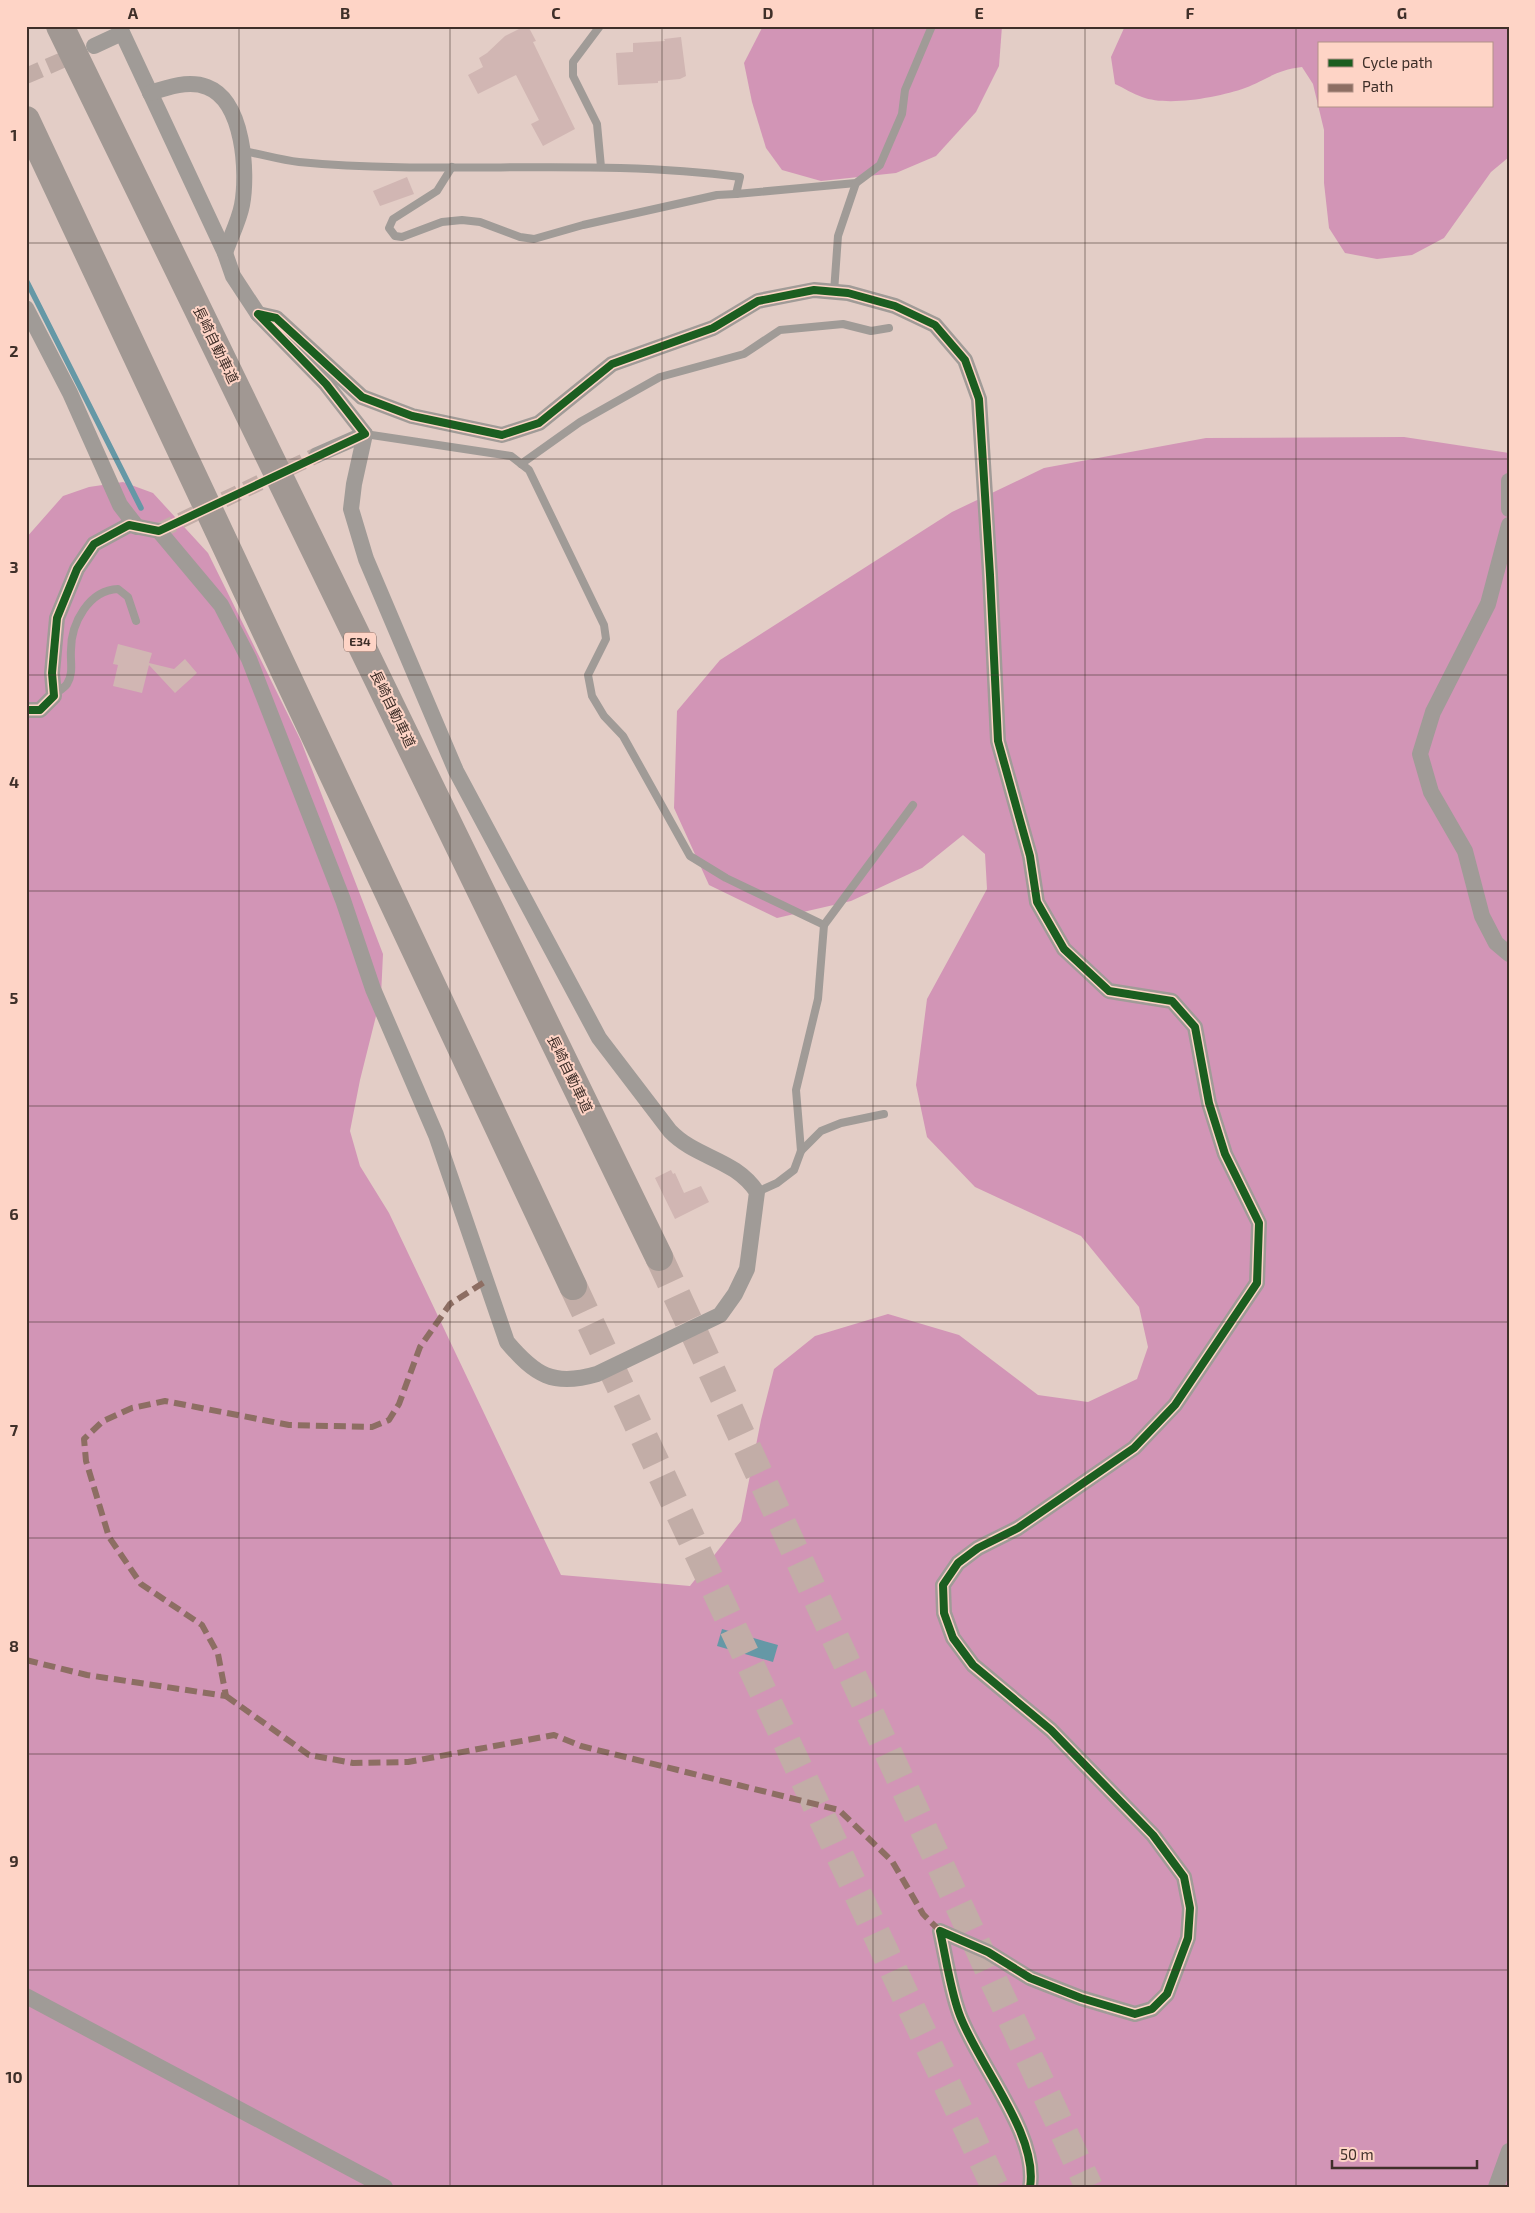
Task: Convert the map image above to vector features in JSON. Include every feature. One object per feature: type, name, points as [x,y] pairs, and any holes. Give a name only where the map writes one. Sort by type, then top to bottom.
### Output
[{"type":"highway","name":"長崎自動車道","points":[[60,26],[659,1258]]},
{"type":"highway","points":[[26,120],[573,1286]]},
{"type":"street","points":[[94,46],[121,30],[234,276],[258,314],[326,384],[365,434]]},
{"type":"street","points":[[150,93],[172,86],[196,84],[208,87],[226,102],[237,125],[243,150],[242,206],[225,253]]},
{"type":"street","points":[[258,314],[276,318],[362,397],[412,416],[502,435],[539,423],[612,364],[713,328],[758,301],[814,290],[848,293],[896,306],[935,325],[965,360],[979,399],[998,741],[1030,856],[1037,902],[1064,949],[1109,990],[1172,1000],[1195,1027],[1210,1103],[1225,1154],[1259,1224],[1257,1283],[1176,1405],[1134,1448],[1018,1528],[978,1548],[958,1563],[943,1585],[944,1613],[953,1638],[972,1665],[1052,1730],[1153,1836],[1184,1878],[1190,1908],[1188,1938],[1167,1994],[1152,2009],[1135,2014],[1081,1998],[1030,1978],[988,1952],[940,1931],[959,2014],[1023,2137],[1032,2177],[1030,2187]]},
{"type":"street","points":[[26,308],[70,393],[120,505],[137,527]]},
{"type":"street","points":[[317,455],[365,434]]},
{"type":"street","points":[[26,710],[40,710],[54,696],[52,673],[57,618],[77,569],[94,544],[129,525],[159,531],[220,605],[249,659],[343,900],[373,989],[436,1135],[507,1342],[522,1360],[538,1373],[577,1380],[597,1374],[720,1315],[735,1294],[747,1269],[757,1192],[748,1180],[734,1169],[682,1144],[599,1038],[456,771],[366,559],[351,509],[354,484],[365,434]]},
{"type":"street","points":[[1509,481],[1509,508]]},
{"type":"street","points":[[1509,525],[1488,604],[1433,712],[1420,754],[1431,792],[1465,851],[1482,916],[1496,943],[1509,954]]},
{"type":"street","points":[[26,1996],[385,2187]]},
{"type":"street","points":[[1496,2187],[1509,2151]]},
{"type":"lane","points":[[600,26],[573,62],[573,76],[597,124],[601,167]]},
{"type":"lane","points":[[452,168],[437,191],[394,219],[389,228],[395,236],[402,237],[421,228],[442,222],[462,220],[480,222],[520,237],[534,239],[583,225],[717,195],[856,183],[880,165],[902,114],[905,90],[932,26]]},
{"type":"lane","points":[[243,150],[296,162],[452,168],[601,167],[688,170],[740,177],[736,194]]},
{"type":"lane","points":[[834,292],[838,236],[856,183]]},
{"type":"lane","points":[[521,464],[580,422],[660,377],[744,354],[780,330],[843,324],[871,331],[889,328]]},
{"type":"lane","points":[[365,434],[510,456],[529,470],[604,625],[606,640],[588,675],[592,696],[604,716],[623,736],[690,856],[726,878],[824,925]]},
{"type":"lane","points":[[54,696],[67,684],[72,667],[70,649],[79,615],[94,597],[107,589],[118,589],[128,597],[136,621]]},
{"type":"lane","points":[[801,1151],[796,1090],[818,999],[824,925],[913,805]]},
{"type":"lane","points":[[757,1192],[777,1182],[794,1170],[801,1151],[820,1131],[841,1123],[884,1114]]},
{"type":"shaded area","points":[[763,26],[1002,26],[999,66],[976,112],[936,156],[896,173],[821,181],[782,170],[766,148],[752,102],[744,63]]},
{"type":"shaded area","points":[[1125,26],[1509,26],[1509,157],[1491,172],[1444,238],[1412,255],[1377,259],[1345,253],[1329,228],[1324,183],[1324,130],[1319,108],[1492,108],[1492,42],[1318,42],[1318,105],[1313,84],[1302,67],[1279,73],[1245,88],[1222,95],[1194,100],[1153,100],[1142,97],[1115,84],[1111,57]]},
{"type":"shaded area","points":[[1404,437],[1509,453],[1509,2187],[26,2187],[26,538],[63,496],[89,487],[123,482],[153,493],[208,553],[301,741],[383,954],[381,996],[360,1080],[350,1131],[360,1166],[389,1213],[561,1575],[690,1586],[741,1521],[761,1420],[774,1369],[815,1336],[888,1314],[959,1335],[1038,1395],[1088,1402],[1137,1379],[1148,1347],[1139,1307],[1081,1236],[975,1187],[927,1137],[916,1085],[927,999],[987,889],[985,854],[963,835],[922,868],[851,901],[777,918],[709,885],[674,808],[677,711],[720,660],[952,512],[1044,468],[1206,438]]},
{"type":"water","points":[[722,1629],[778,1645],[773,1662],[717,1646]]},
{"type":"building","points":[[528,26],[536,41],[533,42],[575,129],[543,146],[531,124],[539,120],[516,75],[478,94],[468,75],[483,67],[479,58],[505,36]]},
{"type":"building","points":[[681,37],[686,76],[680,79],[658,81],[658,83],[618,85],[616,53],[633,52],[633,43],[665,41],[664,39]]},
{"type":"building","points":[[407,177],[414,194],[380,206],[373,191]]},
{"type":"building","points":[[118,644],[152,653],[149,663],[174,669],[185,659],[197,673],[175,693],[149,665],[142,693],[113,686],[118,665],[113,664]]},
{"type":"building","points":[[671,1170],[673,1174],[675,1173],[684,1193],[701,1186],[709,1202],[675,1219],[655,1178]]},
{"type":"waterway","points":[[26,280],[141,508]]},
{"type":"tunnel","points":[[26,76],[81,52]]},
{"type":"tunnel","points":[[159,531],[317,455]]},
{"type":"tunnel","points":[[659,1257],[1089,2187]]},
{"type":"tunnel","points":[[573,1286],[995,2187]]},
{"type":"marked path","points":[[26,1660],[87,1675],[226,1696],[218,1654],[202,1625],[141,1584],[109,1537],[86,1461],[84,1439],[103,1421],[132,1408],[165,1401],[289,1425],[372,1427],[389,1420],[399,1404],[420,1347],[450,1304],[486,1281]]},
{"type":"marked path","points":[[226,1696],[309,1755],[353,1763],[408,1762],[554,1735],[581,1746],[839,1810],[892,1861],[923,1914],[940,1931]]},
{"type":"cycle path","points":[[26,710],[40,710],[54,696],[52,673],[57,618],[77,569],[94,544],[129,525],[159,531],[365,434],[326,384],[258,314],[276,318],[362,397],[412,416],[502,435],[539,423],[612,364],[713,328],[758,301],[814,290],[848,293],[895,306],[935,325],[965,360],[979,399],[998,741],[1030,856],[1037,902],[1064,949],[1109,991],[1172,1001],[1195,1027],[1209,1103],[1225,1154],[1259,1223],[1257,1283],[1175,1405],[1134,1448],[1018,1528],[978,1548],[958,1563],[943,1585],[944,1613],[953,1638],[973,1665],[1051,1730],[1153,1835],[1184,1877],[1190,1908],[1188,1938],[1167,1994],[1152,2009],[1135,2014],[1081,1998],[1030,1978],[988,1952],[940,1931],[959,2013],[967,2032],[1004,2098],[1025,2144],[1030,2166],[1030,2187]]}]
